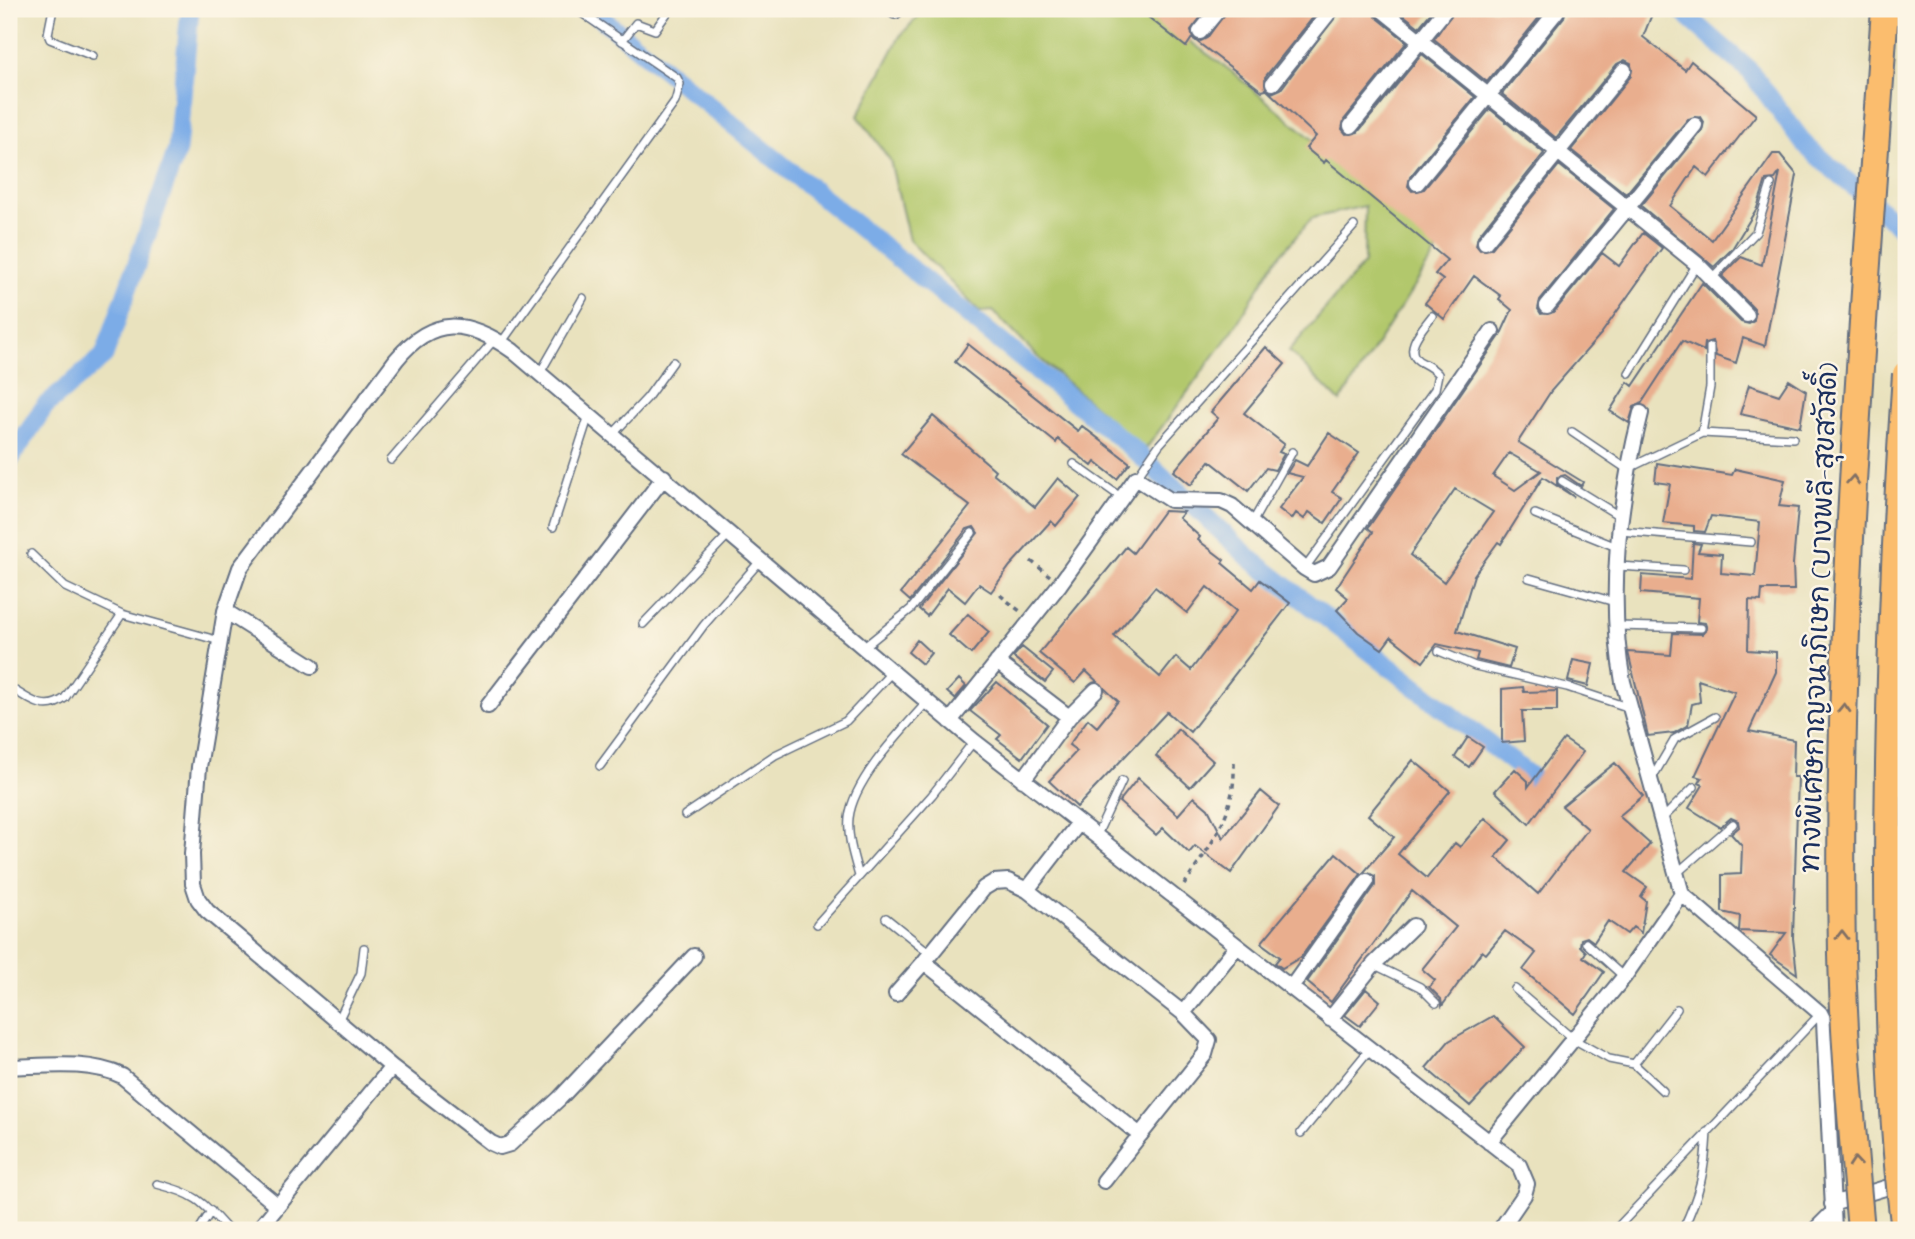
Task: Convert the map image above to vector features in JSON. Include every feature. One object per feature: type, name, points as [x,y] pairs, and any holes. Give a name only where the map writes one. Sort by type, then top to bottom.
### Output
[{"type":"highway","name":"ทางพิเศษกาญจนาภิเษก (บางพลี-สุขสวัสดิ์)","points":[[1861,1230],[1842,957],[1842,792],[1852,500],[1885,9]]},
{"type":"highway","points":[[1905,1230],[1894,1147],[1888,794],[1889,662],[1906,374]]},
{"type":"street","points":[[1200,32],[1219,9]]},
{"type":"street","points":[[1273,83],[1332,9]]},
{"type":"street","points":[[1381,9],[1697,264],[1747,314]]},
{"type":"street","points":[[1351,126],[1446,9]]},
{"type":"street","points":[[1418,183],[1557,10]]},
{"type":"street","points":[[1485,242],[1624,70]]},
{"type":"street","points":[[1547,306],[1695,125]]},
{"type":"street","points":[[694,956],[560,1098],[510,1144],[500,1147],[392,1068],[207,911],[198,899],[193,884],[192,854],[199,767],[225,611],[240,568],[412,340],[437,328],[453,326],[498,341],[540,373],[974,741],[1519,1165],[1527,1184],[1524,1195],[1500,1230]]},
{"type":"street","points":[[950,721],[1060,584],[1136,478],[1170,500],[1221,501],[1252,523],[1304,568],[1314,574],[1329,567],[1412,434],[1492,331]]},
{"type":"street","points":[[1641,413],[1627,469],[1615,602],[1616,646],[1630,708],[1682,894],[1820,1013],[1826,1034],[1834,1230]]},
{"type":"street","points":[[488,706],[664,477]]},
{"type":"street","points":[[225,611],[312,666]]},
{"type":"street","points":[[997,662],[1069,717]]},
{"type":"street","points":[[1023,780],[1069,717],[1096,690]]},
{"type":"street","points":[[1027,890],[1078,824]]},
{"type":"street","points":[[895,994],[928,958],[984,888],[993,882],[1008,881],[1027,890],[1182,1013],[1207,1036],[1210,1046],[1104,1181]]},
{"type":"street","points":[[1291,988],[1367,881]]},
{"type":"street","points":[[1489,1142],[1625,977],[1682,894]]},
{"type":"street","points":[[1330,1019],[1374,964],[1413,926]]},
{"type":"street","points":[[1182,1013],[1237,946]]},
{"type":"street","points":[[928,958],[1140,1135]]},
{"type":"street","points":[[9,1067],[85,1067],[109,1070],[122,1076],[278,1206]]},
{"type":"street","points":[[258,1230],[392,1068]]},
{"type":"street","points":[[1815,1230],[1832,1208],[1906,1182]]},
{"type":"lane","points":[[53,9],[48,34],[50,39],[93,56]]},
{"type":"lane","points":[[391,460],[498,341],[675,102],[680,84],[677,78],[576,9]]},
{"type":"lane","points":[[622,41],[636,23],[654,30],[670,9]]},
{"type":"lane","points":[[1712,278],[1756,232],[1771,184]]},
{"type":"lane","points":[[1136,478],[1168,435],[1354,226]]},
{"type":"lane","points":[[1629,373],[1697,264]]},
{"type":"lane","points":[[540,373],[583,298]]},
{"type":"lane","points":[[1412,434],[1439,380],[1433,368],[1416,359],[1412,352],[1413,344],[1432,316]]},
{"type":"lane","points":[[1702,433],[1710,387],[1710,347]]},
{"type":"lane","points":[[613,434],[647,398],[673,362]]},
{"type":"lane","points":[[553,527],[589,414]]},
{"type":"lane","points":[[1572,432],[1627,469],[1702,433],[1793,438]]},
{"type":"lane","points":[[1252,523],[1292,452]]},
{"type":"lane","points":[[1074,464],[1122,498]]},
{"type":"lane","points":[[1562,481],[1621,524],[1751,542]]},
{"type":"lane","points":[[1535,514],[1619,548]]},
{"type":"lane","points":[[643,624],[730,533]]},
{"type":"lane","points":[[863,648],[911,609],[972,533]]},
{"type":"lane","points":[[31,554],[65,587],[122,614],[220,641]]},
{"type":"lane","points":[[600,766],[704,625],[761,560]]},
{"type":"lane","points":[[1618,565],[1684,570]]},
{"type":"lane","points":[[1529,578],[1615,602]]},
{"type":"lane","points":[[9,687],[37,704],[55,705],[65,698],[122,614]]},
{"type":"lane","points":[[1616,626],[1701,628]]},
{"type":"lane","points":[[1439,651],[1475,666],[1567,687],[1630,708]]},
{"type":"lane","points":[[685,815],[775,755],[846,721],[891,673]]},
{"type":"lane","points":[[859,876],[849,836],[848,818],[853,802],[892,741],[927,702]]},
{"type":"lane","points":[[1651,781],[1675,739],[1715,717]]},
{"type":"lane","points":[[817,924],[932,794],[974,741]]},
{"type":"lane","points":[[1095,837],[1122,780]]},
{"type":"lane","points":[[1661,819],[1694,787]]},
{"type":"lane","points":[[1677,873],[1733,824]]},
{"type":"lane","points":[[886,918],[928,958]]},
{"type":"lane","points":[[1586,943],[1625,977]]},
{"type":"lane","points":[[338,1022],[361,973],[364,948]]},
{"type":"lane","points":[[1374,964],[1420,987],[1436,1003]]},
{"type":"lane","points":[[1516,989],[1573,1039],[1609,1059],[1634,1063],[1663,1091]]},
{"type":"lane","points":[[1634,1063],[1677,1009]]},
{"type":"lane","points":[[1615,1230],[1820,1013]]},
{"type":"lane","points":[[1301,1133],[1369,1050]]},
{"type":"lane","points":[[1683,1229],[1699,1195],[1705,1174],[1707,1132]]},
{"type":"lane","points":[[157,1184],[190,1193],[228,1230]]},
{"type":"lane","points":[[199,1230],[211,1211]]},
{"type":"path","points":[[1031,561],[1060,584]]},
{"type":"path","points":[[1000,595],[1031,620]]},
{"type":"path","points":[[1176,899],[1228,815],[1235,788],[1234,763]]},
{"type":"green space","points":[[925,9],[1145,9],[1231,71],[1440,246],[1340,402],[1289,351],[1364,263],[1365,206],[1312,218],[1275,261],[1233,330],[1145,450],[1037,356],[993,311],[980,312],[909,240],[890,160],[858,116],[900,36]]},
{"type":"building","points":[[1138,9],[1207,9],[1191,30],[1193,39],[1186,47]]},
{"type":"building","points":[[1228,9],[1320,9],[1265,77],[1266,90],[1262,91],[1194,39],[1199,42],[1207,38]]},
{"type":"building","points":[[1341,9],[1372,9],[1375,16],[1407,42],[1344,120],[1342,129],[1346,134],[1358,132],[1422,54],[1475,97],[1410,177],[1408,186],[1412,191],[1424,189],[1490,109],[1544,153],[1478,236],[1476,245],[1480,250],[1492,248],[1559,165],[1614,209],[1540,300],[1538,309],[1541,314],[1554,312],[1602,253],[1619,266],[1643,233],[1662,248],[1601,334],[1551,391],[1518,442],[1583,482],[1581,486],[1565,475],[1557,477],[1557,484],[1574,497],[1543,477],[1501,544],[1498,542],[1474,575],[1457,631],[1515,649],[1509,668],[1476,660],[1478,653],[1437,644],[1423,662],[1391,637],[1382,649],[1358,632],[1337,610],[1348,598],[1336,588],[1373,532],[1368,528],[1500,336],[1512,310],[1499,299],[1501,296],[1474,276],[1444,319],[1425,303],[1443,280],[1435,274],[1447,260],[1326,160],[1324,163],[1306,148],[1316,136],[1267,90],[1272,93],[1281,89]],"holes":[[[1509,453],[1541,471],[1515,490],[1493,476]],[[1455,489],[1493,512],[1444,582],[1410,555]]]},
{"type":"building","points":[[1396,9],[1434,9],[1419,27]]},
{"type":"building","points":[[1455,9],[1546,9],[1487,82],[1434,39]]},
{"type":"building","points":[[1566,9],[1654,9],[1643,37],[1685,70],[1691,61],[1756,115],[1708,177],[1696,167],[1670,206],[1712,240],[1773,154],[1780,154],[1797,175],[1765,346],[1743,338],[1736,363],[1716,356],[1712,341],[1705,343],[1704,351],[1682,341],[1641,404],[1634,407],[1629,423],[1610,411],[1628,382],[1633,386],[1702,283],[1741,322],[1749,324],[1754,321],[1754,309],[1722,276],[1741,257],[1762,265],[1780,172],[1775,179],[1766,180],[1757,208],[1732,249],[1714,267],[1641,206],[1702,131],[1704,122],[1701,117],[1688,119],[1626,194],[1571,150],[1631,76],[1631,63],[1625,60],[1617,64],[1556,138],[1502,94],[1564,17]]},
{"type":"building","points":[[968,344],[1078,431],[1082,426],[1130,463],[1117,479],[1095,462],[1092,466],[1058,439],[1056,443],[955,362]]},
{"type":"building","points":[[1266,347],[1285,364],[1244,413],[1284,444],[1279,452],[1284,454],[1275,470],[1266,468],[1248,491],[1210,461],[1191,485],[1174,471],[1218,418],[1211,412]]},
{"type":"building","points":[[1789,380],[1806,391],[1800,427],[1740,414],[1749,385],[1779,395]]},
{"type":"building","points":[[933,416],[995,470],[993,473],[1035,507],[1058,478],[1080,497],[1056,526],[1051,521],[1010,566],[991,592],[979,584],[965,602],[948,588],[927,616],[919,609],[978,533],[974,527],[967,529],[910,601],[901,593],[970,506],[901,454]]},
{"type":"building","points":[[1329,433],[1359,453],[1332,492],[1342,498],[1325,523],[1309,512],[1304,519],[1296,513],[1292,519],[1279,509],[1303,477],[1287,473],[1295,460],[1307,466]]},
{"type":"building","points":[[1657,463],[1732,475],[1735,469],[1785,480],[1779,506],[1798,508],[1793,564],[1794,590],[1762,590],[1761,601],[1749,600],[1748,650],[1776,652],[1776,672],[1749,731],[1794,740],[1793,777],[1798,777],[1793,938],[1797,974],[1770,955],[1786,933],[1739,931],[1740,916],[1722,912],[1722,875],[1741,874],[1742,846],[1731,834],[1739,827],[1738,821],[1731,818],[1720,827],[1689,808],[1703,785],[1699,783],[1702,778],[1695,776],[1735,692],[1698,680],[1700,702],[1692,704],[1688,725],[1674,733],[1648,736],[1628,652],[1671,655],[1673,633],[1702,634],[1707,629],[1705,623],[1697,622],[1699,598],[1641,593],[1642,575],[1691,579],[1693,543],[1701,544],[1698,552],[1722,554],[1721,573],[1755,576],[1760,522],[1711,516],[1705,532],[1694,531],[1694,526],[1663,523],[1670,484],[1655,482]]},
{"type":"building","points":[[1164,511],[1184,512],[1179,518],[1200,537],[1198,540],[1224,560],[1222,563],[1253,589],[1260,580],[1290,603],[1190,732],[1167,712],[1077,807],[1049,781],[1077,751],[1069,745],[1088,719],[1097,727],[1118,701],[1086,671],[1075,683],[1039,653],[1126,547],[1133,553]],"holes":[[[1155,587],[1187,613],[1207,587],[1236,611],[1191,670],[1176,657],[1160,677],[1114,636]]]},
{"type":"building","points":[[968,614],[989,632],[971,654],[949,635]]},
{"type":"building","points":[[917,640],[931,653],[922,664],[908,652]]},
{"type":"building","points":[[1022,647],[1053,672],[1045,682],[1013,657]]},
{"type":"building","points":[[1573,660],[1593,664],[1588,686],[1568,681]]},
{"type":"building","points":[[959,679],[966,686],[955,699],[947,692]]},
{"type":"building","points":[[997,682],[1047,724],[1022,758],[997,739],[1001,735],[970,711]]},
{"type":"building","points":[[1523,687],[1524,692],[1557,691],[1557,711],[1522,711],[1524,741],[1502,743],[1502,689]]},
{"type":"building","points":[[1178,729],[1213,761],[1190,787],[1156,756]]},
{"type":"building","points":[[1468,737],[1483,747],[1469,767],[1455,757]]},
{"type":"building","points":[[1564,739],[1583,752],[1529,824],[1495,791],[1515,769],[1528,781],[1528,787]]},
{"type":"building","points":[[1413,760],[1450,791],[1398,854],[1427,878],[1455,843],[1460,847],[1485,818],[1510,840],[1496,857],[1538,894],[1588,829],[1562,806],[1615,763],[1643,796],[1619,816],[1650,844],[1626,872],[1647,887],[1641,897],[1646,901],[1641,933],[1633,927],[1627,934],[1608,921],[1594,942],[1587,937],[1581,939],[1580,946],[1586,952],[1583,957],[1604,972],[1575,1014],[1523,970],[1536,953],[1505,931],[1486,954],[1482,951],[1442,1006],[1441,999],[1429,987],[1435,980],[1422,969],[1456,927],[1412,891],[1331,1002],[1307,982],[1375,886],[1375,876],[1364,872],[1394,837],[1368,815]]},
{"type":"building","points":[[1138,778],[1178,815],[1194,797],[1208,809],[1223,838],[1261,791],[1279,806],[1231,873],[1195,846],[1189,853],[1163,828],[1156,835],[1119,802]]},
{"type":"building","points":[[1336,853],[1361,874],[1301,957],[1282,968],[1275,963],[1280,957],[1261,943]]},
{"type":"building","points":[[1366,989],[1380,1001],[1360,1026],[1345,1015]]},
{"type":"building","points":[[1493,1016],[1525,1047],[1470,1106],[1426,1068],[1449,1041]]},
{"type":"waterway","points":[[9,461],[45,406],[104,356],[177,150],[190,9]]},
{"type":"waterway","points":[[590,9],[1133,449],[1252,560],[1533,778]]},
{"type":"waterway","points":[[1679,9],[1750,71],[1805,145],[1906,232]]}]
